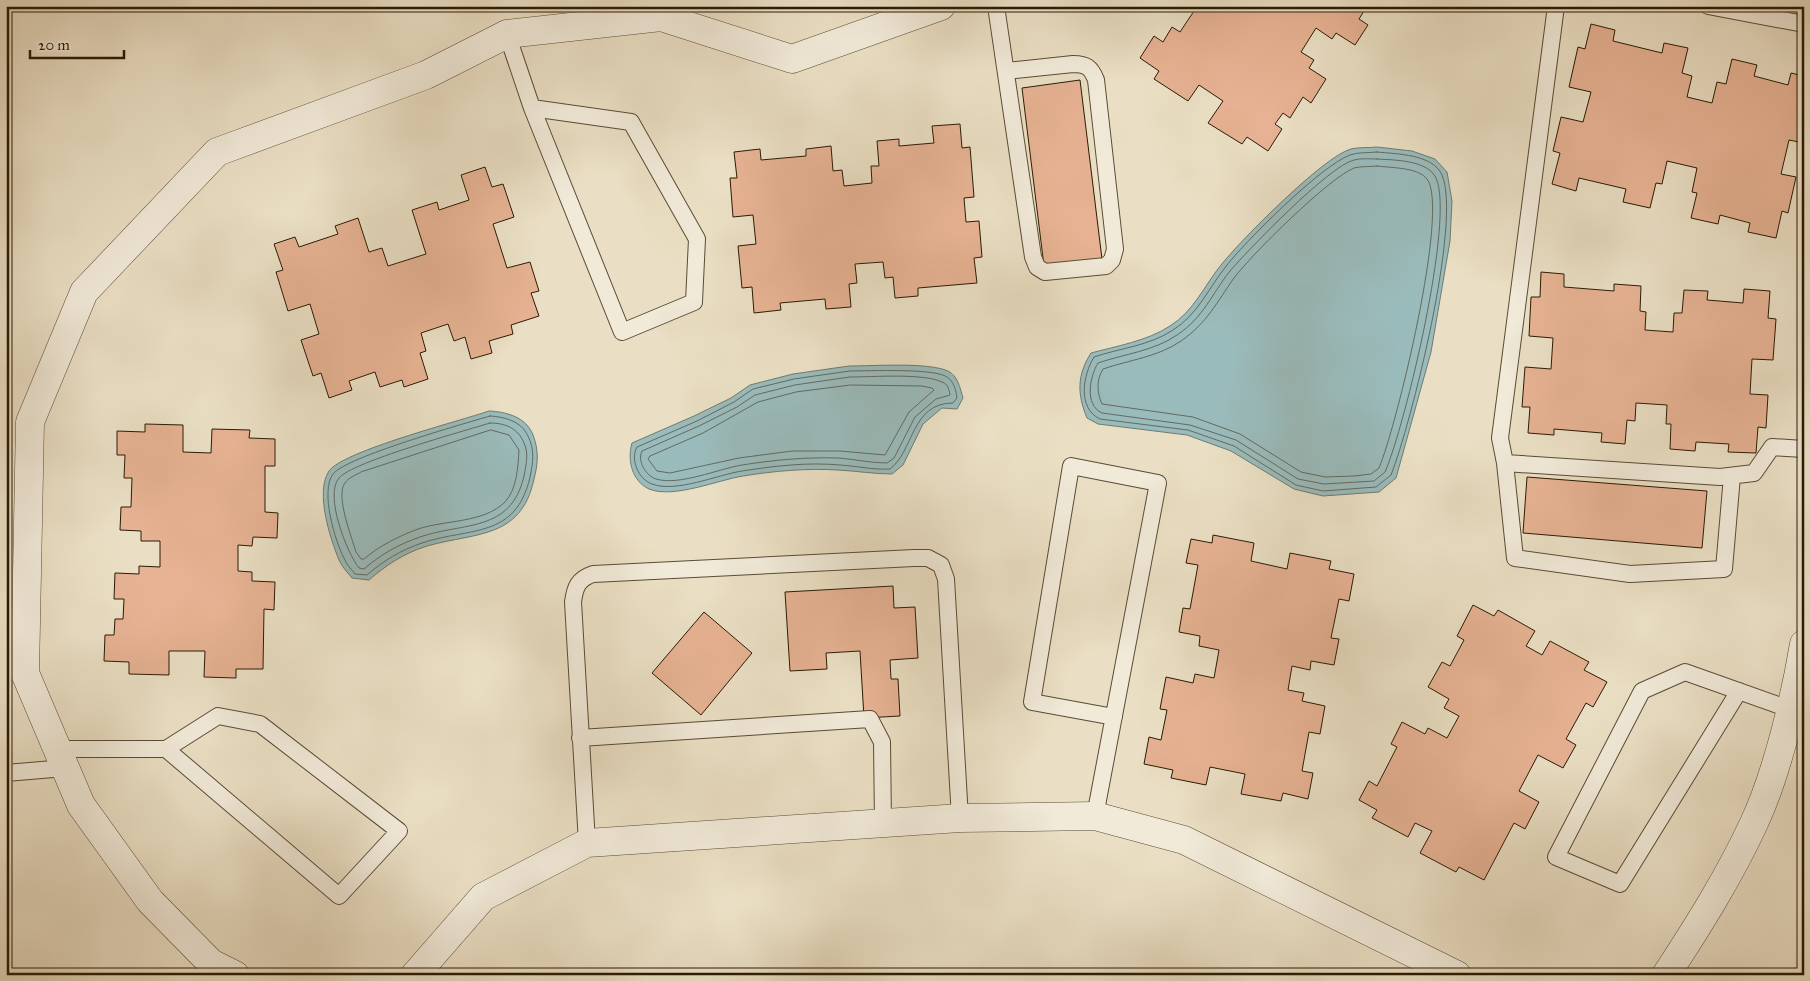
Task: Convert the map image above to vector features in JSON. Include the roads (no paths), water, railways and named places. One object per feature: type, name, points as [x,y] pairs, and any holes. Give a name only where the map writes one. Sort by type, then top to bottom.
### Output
[{"type":"street","points":[[235,975],[210,964],[150,901],[81,805],[25,673],[30,422],[84,292],[217,152],[426,75],[507,34],[660,12],[792,59],[941,6]]},
{"type":"street","points":[[1666,975],[1709,909],[1754,822],[1776,762],[1804,644]]},
{"type":"street","points":[[415,975],[483,896],[587,843],[960,818],[1095,816],[1184,840],[1457,975]]},
{"type":"lane","points":[[996,6],[1034,257],[1037,267],[1045,272],[1106,266],[1112,260],[1115,249],[1096,80],[1092,70],[1084,64],[1073,64],[1006,71]]},
{"type":"lane","points":[[1556,6],[1500,438],[1505,463],[1515,558],[1630,574],[1724,569],[1732,476]]},
{"type":"lane","points":[[1708,6],[1784,13],[1804,24]]},
{"type":"lane","points":[[507,34],[532,108],[622,332],[694,302],[697,239],[631,122],[532,108]]},
{"type":"lane","points":[[1505,463],[1720,477],[1754,473],[1772,447],[1804,449]]},
{"type":"lane","points":[[1095,816],[1114,717],[1158,482],[1071,466],[1032,702],[1114,717]]},
{"type":"lane","points":[[587,843],[573,602],[575,589],[582,577],[593,574],[928,558],[941,565],[946,579],[960,818]]},
{"type":"lane","points":[[1739,691],[1620,884],[1556,857],[1642,691],[1685,672],[1739,691],[1789,709]]},
{"type":"lane","points":[[6,773],[61,759],[166,749],[218,716],[260,724],[399,830],[339,896],[166,749]]},
{"type":"lane","points":[[580,738],[870,719],[882,742],[883,823]]},
{"type":"water","points":[[1377,147],[1412,151],[1435,159],[1447,172],[1452,201],[1450,241],[1431,352],[1396,478],[1379,492],[1323,496],[1294,489],[1231,451],[1187,435],[1098,424],[1087,418],[1081,401],[1080,385],[1083,369],[1091,353],[1152,336],[1170,326],[1192,306],[1231,253],[1303,182],[1338,155],[1351,149]]},
{"type":"water","points":[[914,365],[939,368],[948,371],[954,376],[963,398],[957,409],[942,408],[923,424],[903,465],[892,474],[826,469],[790,470],[743,476],[696,488],[670,492],[649,489],[638,481],[631,463],[632,443],[731,398],[750,385],[793,374],[849,366]]},
{"type":"water","points":[[489,411],[509,414],[521,420],[530,429],[535,441],[537,462],[535,473],[528,499],[518,514],[506,524],[492,531],[442,542],[409,553],[388,565],[369,580],[352,578],[339,560],[325,515],[323,491],[329,471],[339,463],[378,446]]}]
